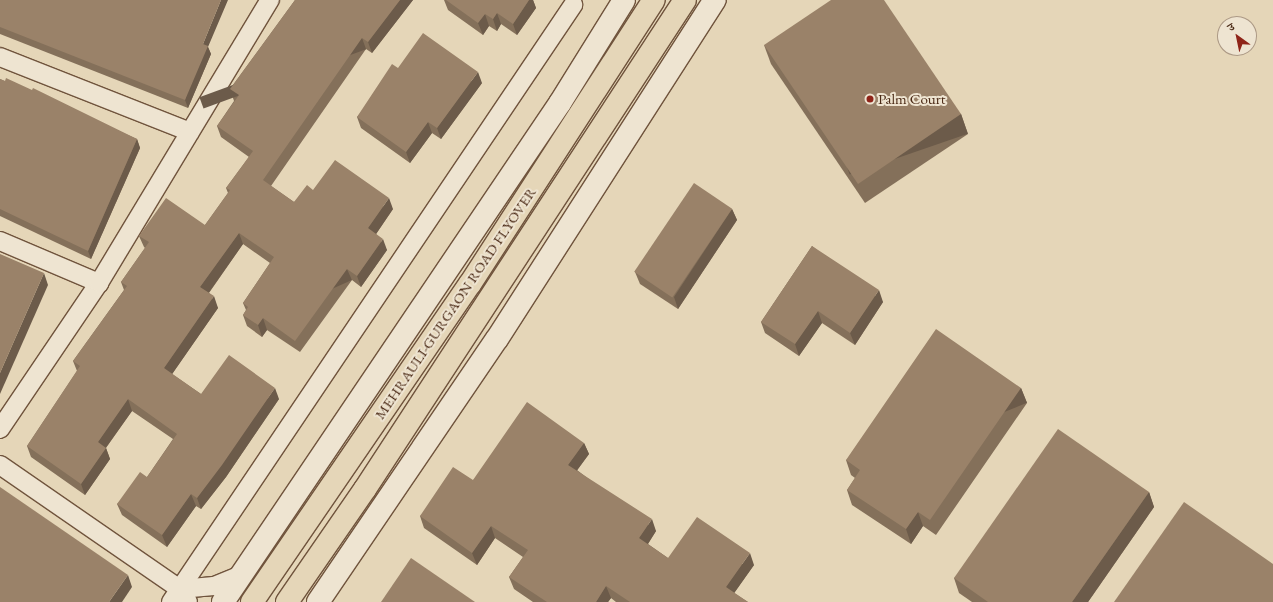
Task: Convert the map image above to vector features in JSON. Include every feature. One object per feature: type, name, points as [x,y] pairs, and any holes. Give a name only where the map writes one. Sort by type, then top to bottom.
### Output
[{"type":"main road","name":"MEHRAULI-GURGAON ROAD FLYOVER","points":[[252,602],[470,284],[654,0]]},
{"type":"main road","name":"MEHRAULI-GURGAON ROAD FLYOVER","points":[[287,602],[370,482],[685,0]]},
{"type":"street","points":[[0,429],[99,283],[270,0]]},
{"type":"street","points":[[223,602],[560,103],[624,0]]},
{"type":"street","points":[[318,602],[497,339],[715,0]]},
{"type":"street","points":[[180,598],[573,6]]},
{"type":"street","points":[[0,57],[190,132]]},
{"type":"street","points":[[0,241],[99,283]]},
{"type":"street","points":[[0,465],[180,598]]},
{"type":"street","points":[[180,598],[243,574]]},
{"type":"building","points":[[0,0],[221,0],[203,44],[208,46],[185,100],[0,27]]},
{"type":"building","points":[[295,0],[400,0],[368,42],[362,38],[263,180],[294,202],[307,185],[313,190],[335,160],[389,198],[368,228],[383,239],[357,276],[347,269],[295,341],[263,318],[258,325],[243,315],[248,307],[243,303],[274,257],[239,233],[200,287],[214,296],[164,368],[201,394],[229,355],[275,388],[222,465],[197,498],[191,494],[162,535],[117,504],[140,472],[147,477],[177,434],[128,399],[98,442],[106,448],[81,484],[27,446],[80,366],[73,361],[127,286],[121,282],[149,242],[139,236],[166,198],[205,225],[230,190],[226,188],[253,151],[217,126],[239,95],[230,89]]},
{"type":"building","points":[[446,0],[529,0],[513,24],[497,13],[493,19],[485,14],[478,23]]},
{"type":"building","name":"Palm Court","points":[[831,0],[884,0],[961,114],[858,184],[764,45]]},
{"type":"building","points":[[423,33],[478,72],[437,128],[428,122],[406,152],[357,117],[392,64],[398,68]]},
{"type":"building","points":[[6,78],[32,90],[33,88],[137,139],[88,251],[0,209],[0,79],[5,81]]},
{"type":"building","points":[[694,183],[732,209],[672,297],[634,272]]},
{"type":"building","points":[[812,246],[879,290],[850,333],[818,311],[795,344],[761,322]]},
{"type":"building","points":[[0,254],[44,273],[0,373]]},
{"type":"building","points":[[936,329],[1021,388],[930,520],[918,512],[906,529],[847,490],[860,470],[846,460]]},
{"type":"building","points":[[527,402],[584,443],[568,465],[652,519],[639,538],[668,558],[697,517],[750,553],[726,587],[748,602],[630,602],[606,586],[596,602],[547,602],[509,577],[528,550],[491,526],[472,553],[420,516],[453,467],[473,480]]},
{"type":"building","points":[[1058,429],[1149,492],[1072,602],[988,602],[954,578]]},
{"type":"building","points":[[0,487],[128,575],[109,602],[0,602]]},
{"type":"building","points":[[1184,502],[1273,564],[1273,602],[1114,602]]},
{"type":"building","points":[[411,558],[475,602],[381,602]]},
{"type":"place","name":"Palm Court","points":[[870,99]]}]
